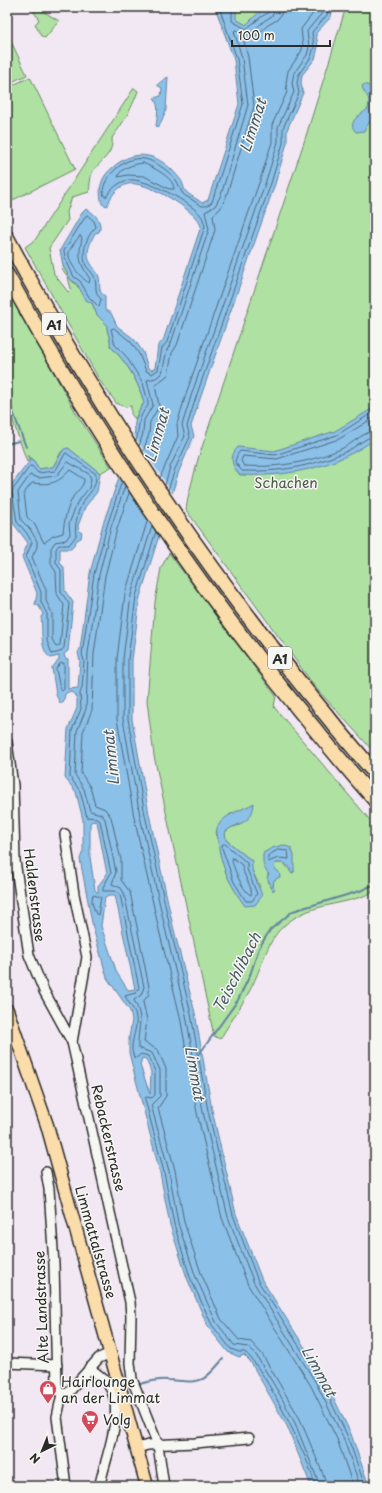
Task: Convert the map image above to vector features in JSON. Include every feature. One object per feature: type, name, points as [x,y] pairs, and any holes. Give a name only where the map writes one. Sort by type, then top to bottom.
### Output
[{"type":"highway","name":"A1","points":[[7,238],[55,326],[105,409],[191,538],[275,652],[375,773]]},
{"type":"highway","name":"A1","points":[[7,275],[50,352],[98,431],[184,560],[274,679],[375,800]]},
{"type":"main road","name":"Limmattalstrasse","points":[[7,1010],[47,1125],[147,1486]]},
{"type":"street","name":"Haldenstrasse","points":[[7,742],[11,760],[15,861],[29,955],[44,991],[72,1042]]},
{"type":"street","name":"Rebackerstrasse","points":[[65,834],[74,894],[87,957],[72,1042],[130,1302],[130,1363],[132,1379],[158,1445],[164,1486]]},
{"type":"street","name":"Alte Landstrasse","points":[[46,1172],[50,1189],[54,1258],[58,1391],[62,1394],[57,1417],[66,1486]]},
{"type":"street","points":[[62,1394],[68,1393],[99,1358],[111,1353]]},
{"type":"street","points":[[7,1363],[57,1365]]},
{"type":"street","points":[[89,1368],[111,1388],[116,1409],[115,1427],[100,1484]]},
{"type":"street","points":[[137,1448],[148,1445],[249,1438]]},
{"type":"green space","points":[[31,7],[36,7],[59,21],[45,38],[41,36],[35,24],[39,20]]},
{"type":"green space","points":[[236,7],[268,7],[246,25],[235,19]]},
{"type":"green space","name":"Schachen","points":[[346,7],[375,7],[375,753],[316,688],[186,510],[198,459],[305,139]]},
{"type":"green space","points":[[7,33],[27,75],[7,84]]},
{"type":"green space","points":[[30,77],[75,169],[11,201],[7,192],[7,88]]},
{"type":"green space","points":[[134,88],[138,91],[132,105],[124,121],[112,138],[109,153],[92,173],[89,192],[72,197],[67,212],[68,220],[49,248],[54,274],[68,292],[71,289],[68,277],[62,269],[64,267],[71,280],[83,292],[86,300],[92,303],[97,315],[107,325],[110,346],[127,365],[135,379],[144,403],[135,419],[131,414],[131,406],[126,407],[117,404],[100,381],[25,247],[35,240]]},
{"type":"green space","points":[[7,288],[76,413],[111,467],[100,473],[68,448],[61,452],[53,467],[39,469],[32,458],[27,462],[7,404]]},
{"type":"green space","points":[[169,553],[276,696],[274,707],[375,826],[375,891],[359,898],[308,911],[294,918],[283,926],[275,935],[249,992],[220,1039],[214,1036],[154,756],[147,701],[155,602],[161,568]],"holes":[[[254,804],[240,825],[230,828],[225,832],[226,840],[252,861],[251,868],[260,887],[240,898],[226,873],[221,858],[216,832],[230,814],[244,810]],[[266,853],[293,864],[294,872],[292,873],[284,863],[274,863],[273,890],[269,884]]]},
{"type":"water","name":"Limmat","points":[[215,7],[236,7],[236,19],[246,25],[258,13],[268,7],[333,7],[331,17],[316,33],[318,47],[315,59],[302,75],[301,83],[303,93],[287,130],[287,143],[275,184],[191,426],[194,436],[179,471],[140,597],[132,660],[132,719],[149,814],[173,926],[195,1013],[212,1110],[236,1214],[262,1280],[324,1378],[351,1434],[369,1486],[311,1486],[287,1426],[250,1361],[244,1355],[239,1357],[228,1352],[208,1327],[187,1278],[170,1225],[160,1173],[129,1053],[129,1038],[132,1020],[130,1011],[107,978],[93,928],[80,859],[83,851],[83,820],[76,792],[65,778],[68,729],[77,708],[77,697],[74,693],[68,692],[65,694],[63,703],[60,703],[56,695],[52,668],[59,659],[59,656],[51,658],[47,655],[43,645],[41,617],[43,614],[39,606],[35,605],[37,593],[22,557],[28,543],[13,523],[8,489],[32,458],[39,469],[53,467],[64,449],[68,448],[100,473],[97,492],[85,507],[78,526],[79,531],[82,533],[81,538],[77,540],[71,549],[60,549],[60,563],[64,567],[65,591],[73,602],[68,651],[64,654],[65,658],[68,659],[68,689],[78,688],[80,661],[78,653],[80,649],[90,573],[103,524],[135,431],[136,419],[144,403],[139,387],[131,372],[122,358],[110,346],[107,325],[97,315],[92,303],[86,300],[77,284],[71,280],[63,266],[60,250],[82,213],[86,209],[95,215],[99,221],[100,228],[99,232],[95,233],[90,243],[88,257],[99,277],[100,290],[105,296],[105,310],[111,313],[117,326],[134,339],[143,352],[148,368],[152,370],[155,368],[158,345],[163,341],[201,226],[197,219],[180,204],[146,186],[136,184],[124,185],[113,195],[107,206],[102,204],[100,194],[101,184],[108,172],[121,161],[139,155],[148,156],[165,164],[173,170],[181,180],[186,192],[202,203],[208,200],[239,104],[234,60]],"holes":[[[92,821],[97,822],[107,874],[98,886],[98,893],[95,890],[90,857],[90,824]],[[115,895],[135,989],[128,990],[117,973],[101,926],[105,897]],[[142,1058],[146,1059],[151,1072],[150,1094],[140,1065]]]},
{"type":"water","points":[[168,77],[166,110],[159,127],[156,126],[158,108],[154,98],[161,96],[162,88],[157,85]]},
{"type":"water","points":[[365,84],[375,89],[375,113],[364,131],[356,132],[353,128],[353,122],[358,116],[368,109],[369,104],[369,100],[362,86]]},
{"type":"water","points":[[375,407],[375,439],[360,449],[327,464],[293,472],[240,475],[233,464],[233,454],[238,447],[274,451],[335,431]]},
{"type":"water","points":[[254,803],[250,816],[244,822],[225,832],[226,840],[252,861],[253,874],[261,892],[262,896],[255,905],[245,906],[235,891],[221,859],[217,830],[218,826],[225,818]]},
{"type":"water","points":[[283,845],[291,848],[294,855],[294,872],[290,872],[290,868],[284,863],[275,863],[274,868],[279,872],[280,877],[274,880],[273,887],[275,889],[273,891],[267,877],[269,874],[264,867],[263,853],[272,848]]},
{"type":"pier","points":[[132,432],[173,494],[160,538],[117,475]]},
{"type":"waterway","points":[[7,396],[26,447]]},
{"type":"waterway","points":[[7,444],[19,441]]},
{"type":"waterway","points":[[28,455],[30,460]]},
{"type":"waterway","name":"Teischlibach","points":[[200,1053],[238,1000],[250,975],[259,948],[270,930],[293,911],[360,891],[375,884]]},
{"type":"waterway","points":[[139,1384],[160,1380],[199,1380],[210,1374],[223,1359]]},
{"type":"place","name":"Hairlounge an der Limmat","points":[[48,1404]]},
{"type":"place","name":"Volg","points":[[90,1434]]}]
